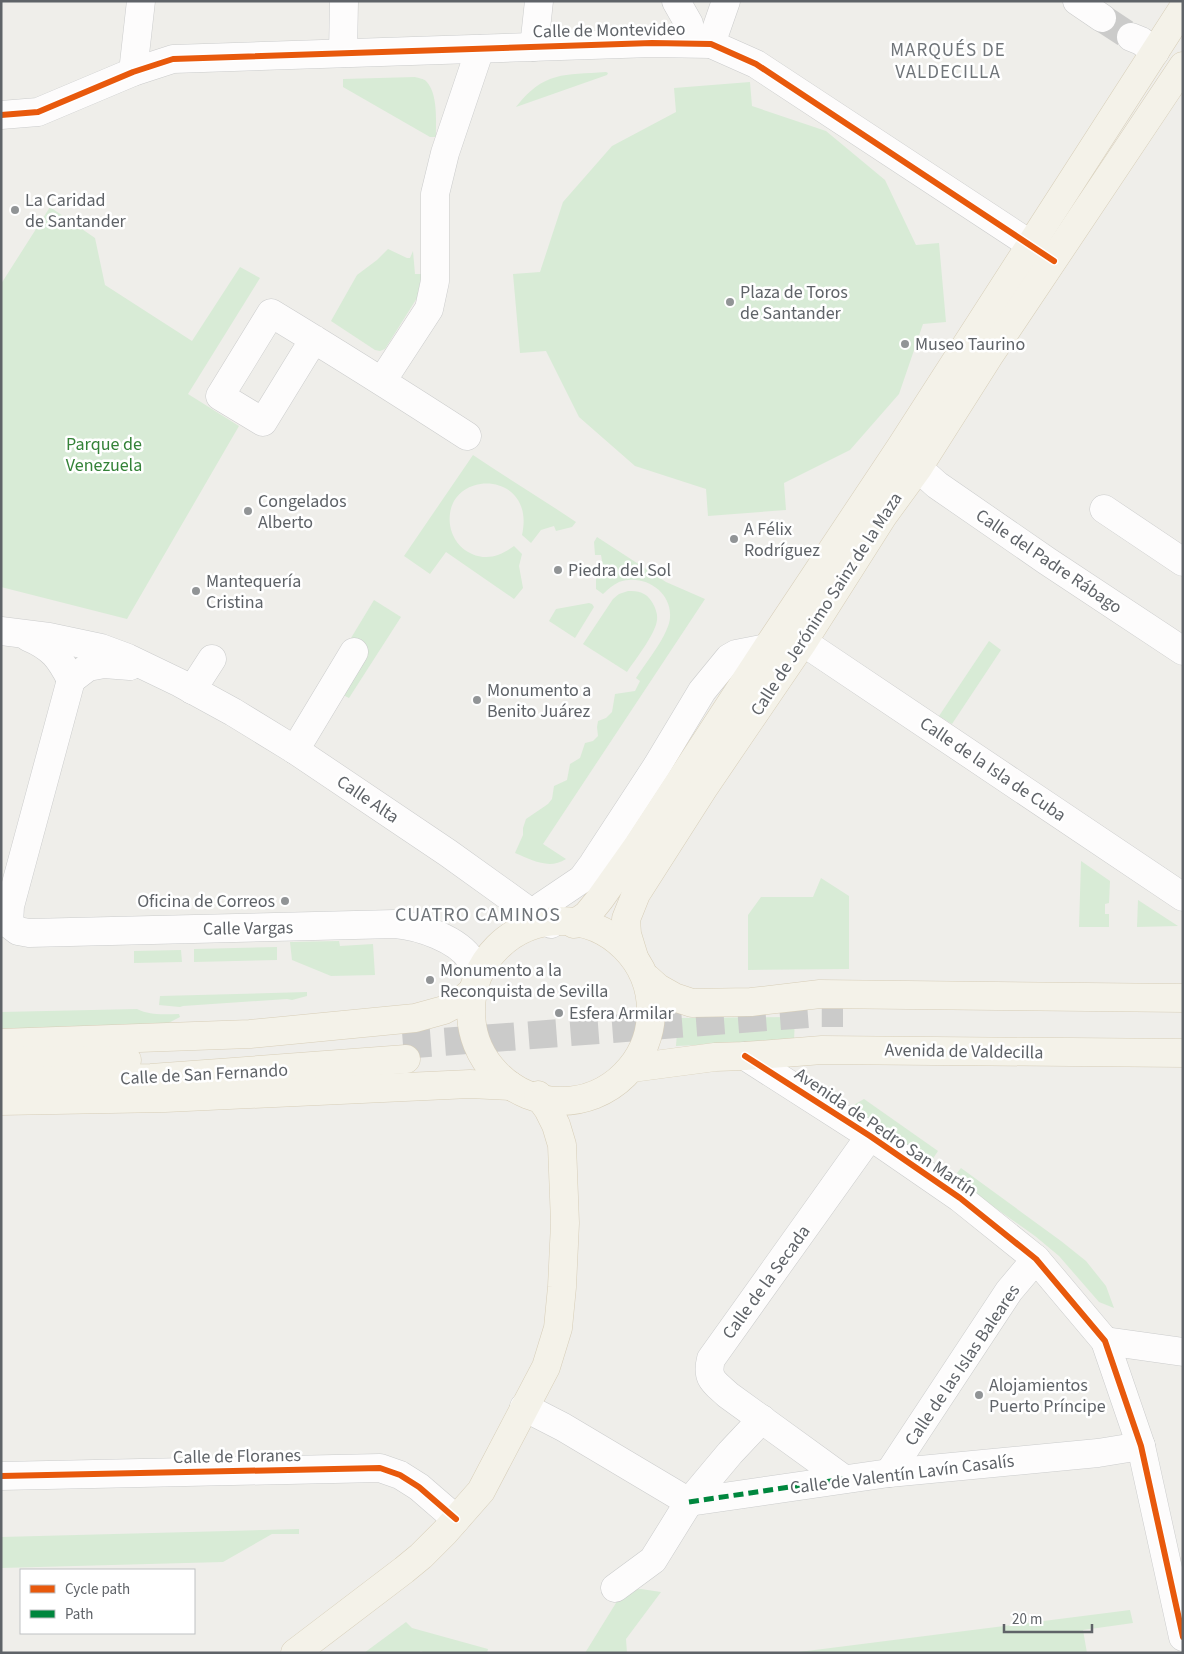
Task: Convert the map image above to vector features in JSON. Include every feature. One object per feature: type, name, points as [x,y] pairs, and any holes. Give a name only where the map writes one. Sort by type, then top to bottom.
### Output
[{"type":"main road","name":"Calle de Jerónimo Sainz de la Maza","points":[[556,918],[587,915],[608,889],[900,448],[1183,8]]},
{"type":"main road","name":"Calle de Jerónimo Sainz de la Maza","points":[[632,1068],[642,1055],[651,1035],[653,1017],[641,968],[627,934],[626,919],[636,894],[705,786],[803,642],[883,516],[918,468],[989,356],[1183,66]]},
{"type":"main road","points":[[511,1086],[492,1069],[478,1050],[470,1027],[468,1009],[487,957],[497,946],[512,937],[556,918],[596,930],[617,942],[658,988],[674,997],[692,1003],[751,1002],[820,994],[1183,998]]},
{"type":"main road","points":[[1,1043],[250,1034],[415,1018],[444,1010],[461,1001],[476,983]]},
{"type":"main road","name":"Avenida de Valdecilla","points":[[1183,1015],[840,1022],[1183,1037]]},
{"type":"main road","name":"Avenida de Valdecilla","points":[[632,1068],[714,1057],[822,1050],[1183,1053]]},
{"type":"main road","name":"Calle de San Fernando","points":[[1,1061],[170,1059],[404,1052],[151,1078],[1,1082]]},
{"type":"main road","points":[[562,1145],[575,1116],[590,1097],[618,1081],[632,1068]]},
{"type":"main road","points":[[1,1101],[165,1098],[470,1084],[511,1086],[538,1095],[562,1099],[590,1097]]},
{"type":"main road","points":[[306,1650],[421,1556],[481,1491],[546,1367],[558,1328],[565,1222],[562,1145],[556,1125],[538,1095]]},
{"type":"street","points":[[133,72],[141,1]]},
{"type":"street","points":[[343,53],[344,1]]},
{"type":"street","points":[[534,47],[539,1]]},
{"type":"street","points":[[676,1],[702,43],[726,1]]},
{"type":"street","points":[[1077,1],[1102,18]]},
{"type":"street","points":[[1131,37],[1141,41],[1154,52]]},
{"type":"street","name":"Calle de Montevideo","points":[[1,115],[38,112],[133,72],[173,59],[652,43],[702,43],[756,64],[1030,244]]},
{"type":"street","points":[[382,381],[429,309],[435,281],[435,194],[445,153],[480,49]]},
{"type":"street","points":[[1030,244],[1054,261]]},
{"type":"street","points":[[314,339],[467,436]]},
{"type":"street","name":"Calle del Padre Rábago","points":[[918,468],[945,491],[1183,651]]},
{"type":"street","points":[[1104,509],[1183,562]]},
{"type":"street","name":"Calle Alta","points":[[9,632],[42,644],[53,652],[63,663],[71,680],[88,667],[117,664],[134,667],[186,687]]},
{"type":"street","name":"Calle Alta","points":[[9,632],[49,637],[101,648],[128,658],[186,687],[233,712],[295,750],[513,898],[533,914],[556,918]]},
{"type":"street","name":"Calle de la Isla de Cuba","points":[[803,642],[1183,897]]},
{"type":"street","points":[[556,918],[657,766],[702,691],[729,658],[736,654],[767,648]]},
{"type":"street","points":[[295,750],[354,652]]},
{"type":"street","points":[[186,687],[212,658]]},
{"type":"street","points":[[5,927],[71,680]]},
{"type":"street","points":[[655,818],[657,766]]},
{"type":"street","points":[[556,918],[575,902],[591,898],[608,889]]},
{"type":"street","name":"Calle Vargas","points":[[5,927],[29,933],[412,925],[427,930],[458,947],[470,959],[476,983]]},
{"type":"street","name":"Avenida de Pedro San Martín","points":[[745,1056],[870,1136],[960,1198],[1036,1258],[1105,1341],[1141,1446],[1183,1637]]},
{"type":"street","name":"Calle de la Secada","points":[[844,1479],[728,1395],[713,1381],[708,1370],[711,1358],[870,1136]]},
{"type":"street","name":"Calle de las Islas Baleares","points":[[889,1473],[1009,1291],[1036,1258]]},
{"type":"street","points":[[1105,1341],[1183,1352]]},
{"type":"street","points":[[524,1406],[678,1495]]},
{"type":"street","points":[[614,1588],[653,1560],[678,1495],[730,1453],[762,1419]]},
{"type":"street","name":"Calle de Valentín Lavín Casalís","points":[[678,1495],[1098,1453],[1141,1446]]},
{"type":"street","name":"Calle de Floranes","points":[[1,1476],[380,1468],[400,1475],[419,1487],[456,1519]]},
{"type":"green space","points":[[608,73],[607,75],[516,107],[536,87],[556,77]]},
{"type":"green space","points":[[415,77],[426,81],[433,93],[436,108],[436,137],[430,137],[343,87],[343,79]]},
{"type":"green space","name":"Plaza de Toros de Santander","points":[[750,82],[752,106],[826,131],[885,180],[916,245],[939,243],[946,322],[923,324],[899,394],[850,450],[784,483],[786,510],[708,516],[706,489],[635,466],[579,417],[546,351],[520,353],[513,274],[540,272],[563,202],[612,146],[676,112],[674,88]]},
{"type":"green space","name":"Parque de Venezuela","points":[[50,207],[95,238],[105,285],[192,341],[240,267],[260,278],[188,394],[239,426],[127,619],[1,587],[1,284]]},
{"type":"green space","points":[[388,249],[407,258],[410,258],[413,251],[415,274],[421,274],[421,278],[417,298],[385,349],[380,351],[375,350],[331,321],[357,275]]},
{"type":"green space","points":[[473,455],[576,522],[572,527],[556,531],[554,526],[541,530],[531,543],[522,535],[523,513],[516,497],[504,487],[489,483],[474,485],[460,493],[452,506],[450,525],[460,546],[472,554],[484,557],[500,554],[514,546],[522,554],[519,566],[523,588],[514,599],[446,552],[430,574],[404,556]]},
{"type":"green space","points":[[597,537],[666,582],[705,599],[543,844],[566,859],[553,864],[540,863],[515,853],[523,835],[526,819],[548,804],[552,799],[554,786],[567,780],[570,764],[580,758],[585,743],[593,741],[598,736],[598,721],[606,718],[612,712],[615,694],[635,691],[640,681],[636,678],[662,640],[669,624],[669,608],[666,599],[654,586],[646,582],[628,580],[619,582],[603,594],[596,589],[596,573],[604,572],[601,555],[595,555],[594,542]]},
{"type":"green space","points":[[628,591],[638,592],[647,596],[654,606],[657,618],[656,625],[649,639],[627,672],[583,644],[613,599],[619,594]]},
{"type":"green space","points":[[374,600],[401,617],[349,698],[339,693],[348,643]]},
{"type":"green space","points":[[589,603],[594,607],[575,638],[549,621],[556,609]]},
{"type":"green space","points":[[989,641],[1001,650],[952,724],[939,716]]},
{"type":"green space","points":[[1081,861],[1110,881],[1109,903],[1105,904],[1105,914],[1109,914],[1109,927],[1079,927]]},
{"type":"green space","points":[[821,878],[849,896],[849,969],[748,970],[748,915],[761,897],[813,897]]},
{"type":"green space","points":[[1138,900],[1178,926],[1137,927]]},
{"type":"green space","points":[[339,941],[340,946],[373,944],[375,975],[331,976],[292,960],[290,942]]},
{"type":"green space","points":[[277,947],[277,960],[194,962],[194,949]]},
{"type":"green space","points":[[181,950],[182,962],[134,963],[134,951]]},
{"type":"green space","points":[[307,992],[307,996],[292,1000],[180,1007],[159,1005],[160,996]]},
{"type":"green space","points":[[137,1009],[153,1014],[179,1014],[180,1017],[149,1033],[1,1038],[1,1012]]},
{"type":"green space","points":[[795,1017],[794,1041],[676,1046],[678,1018]]},
{"type":"green space","points":[[864,1099],[938,1151],[930,1163],[852,1106]]},
{"type":"green space","points":[[961,1168],[1086,1261],[1106,1286],[1114,1308],[1099,1302],[1059,1256],[1035,1236],[953,1178]]},
{"type":"green space","points":[[299,1529],[299,1534],[272,1534],[223,1562],[1,1568],[1,1537]]},
{"type":"green space","points":[[641,1589],[661,1592],[626,1639],[627,1653],[585,1653],[624,1590]]},
{"type":"green space","points":[[1130,1610],[1133,1623],[1083,1630],[1087,1653],[791,1653]]},
{"type":"green space","points":[[406,1622],[412,1628],[488,1649],[487,1653],[425,1653],[421,1651],[418,1653],[364,1653]]},
{"type":"tunnel","points":[[1102,18],[1131,37]]},
{"type":"tunnel","points":[[403,1045],[820,1013],[843,1013]]},
{"type":"marked path","points":[[689,1502],[844,1479]]},
{"type":"cycle path","points":[[1,115],[38,112],[133,72],[173,59],[652,43],[711,44],[756,64],[1054,261]]},
{"type":"cycle path","points":[[745,1056],[870,1136],[960,1198],[1036,1259],[1105,1341],[1141,1446],[1183,1637]]},
{"type":"cycle path","points":[[1,1476],[380,1468],[400,1475],[419,1487],[456,1519]]},
{"type":"place","name":"La Caridad de Santander","points":[[15,210]]},
{"type":"place","name":"Plaza de Toros de Santander","points":[[730,302]]},
{"type":"place","name":"Museo Taurino","points":[[905,344]]},
{"type":"place","name":"Congelados Alberto","points":[[248,511]]},
{"type":"place","name":"A Félix Rodríguez","points":[[734,539]]},
{"type":"place","name":"Piedra del Sol","points":[[558,570]]},
{"type":"place","name":"Mantequería Cristina","points":[[196,591]]},
{"type":"place","name":"Monumento a Benito Juárez","points":[[477,700]]},
{"type":"place","name":"Oficina de Correos","points":[[285,901]]},
{"type":"place","name":"Monumento a la Reconquista de Sevilla","points":[[430,980]]},
{"type":"place","name":"Esfera Armilar","points":[[559,1013]]},
{"type":"place","name":"Alojamientos Puerto Príncipe","points":[[979,1395]]},
{"type":"district","name":"MARQUÉS DE VALDECILLA","points":[[948,60]]},
{"type":"district","name":"CUATRO CAMINOS","points":[[478,914]]}]
